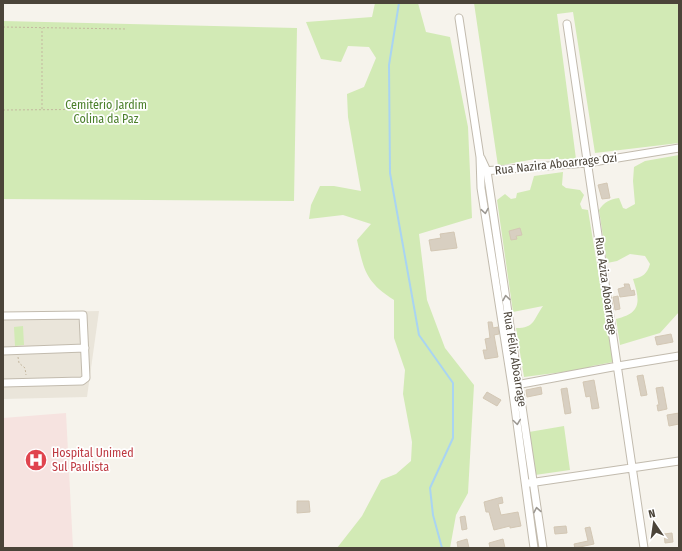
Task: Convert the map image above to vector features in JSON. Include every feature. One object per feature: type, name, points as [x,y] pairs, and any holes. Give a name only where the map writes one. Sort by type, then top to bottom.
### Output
[{"type":"street","name":"Rua Félix Aboarrage","points":[[459,18],[516,385],[529,483],[534,548]]},
{"type":"street","name":"Rua Aziza Aboarrage","points":[[567,24],[644,548]]},
{"type":"street","name":"Rua Nazira Aboarrage Ozi","points":[[483,171],[587,163],[679,148]]},
{"type":"street","points":[[3,316],[83,315],[86,378],[82,381],[3,383]]},
{"type":"street","points":[[3,351],[85,348]]},
{"type":"street","points":[[516,385],[679,356]]},
{"type":"street","points":[[529,483],[679,461]]},
{"type":"street","name":"Rua Félix Aboarrage","points":[[529,483],[543,548]]},
{"type":"path","points":[[3,27],[127,29]]},
{"type":"path","points":[[42,28],[42,110]]},
{"type":"path","points":[[3,110],[138,109]]},
{"type":"path","points":[[17,351],[19,363],[25,368],[27,382]]},
{"type":"shaded area","points":[[99,311],[87,397],[3,399],[3,313]]},
{"type":"shaded area","name":"Hospital Unimed Sul Paulista","points":[[66,413],[73,548],[3,548],[3,418]]},
{"type":"green space","points":[[375,3],[418,3],[426,32],[450,37],[468,127],[472,218],[419,234],[427,300],[445,348],[474,385],[468,493],[456,515],[450,548],[337,548],[362,516],[381,480],[396,474],[411,461],[412,442],[403,394],[405,370],[394,338],[394,300],[377,287],[368,275],[364,268],[357,240],[371,224],[343,215],[309,219],[311,205],[320,186],[334,186],[361,191],[348,117],[347,94],[364,87],[376,58],[369,47],[348,46],[341,62],[321,59],[306,22],[372,17]]},
{"type":"green space","points":[[474,3],[679,3],[679,143],[595,153],[573,12],[557,14],[576,159],[535,159],[498,166]]},
{"type":"green space","name":"Cemitério Jardim Colina da Paz","points":[[3,21],[297,28],[294,201],[3,199]]},
{"type":"green space","points":[[679,155],[679,312],[660,333],[620,345],[616,319],[635,310],[638,300],[633,279],[644,274],[650,264],[645,256],[630,254],[617,261],[607,263],[599,210],[605,203],[616,198],[619,198],[623,208],[626,209],[635,204],[633,181],[634,167],[645,161]]},
{"type":"green space","points":[[563,172],[562,185],[566,188],[580,190],[584,195],[580,204],[582,209],[588,210],[613,362],[592,366],[586,369],[524,377],[516,328],[527,327],[530,325],[543,306],[513,312],[497,200],[505,194],[511,199],[516,198],[517,193],[530,190],[534,176]]},
{"type":"green space","points":[[23,326],[24,345],[15,346],[14,327]]},
{"type":"green space","points":[[564,426],[570,470],[535,475],[529,432]]},
{"type":"building","points":[[607,183],[610,198],[602,199],[598,185]]},
{"type":"building","points":[[520,228],[522,235],[516,236],[517,239],[511,240],[509,231]]},
{"type":"building","points":[[454,232],[457,248],[431,251],[429,240],[441,238],[440,234]]},
{"type":"building","points":[[624,284],[629,284],[631,291],[634,290],[635,295],[620,297],[618,289],[625,287]]},
{"type":"building","points":[[618,296],[620,309],[615,310],[613,297]]},
{"type":"building","points":[[488,322],[492,322],[493,328],[498,327],[499,334],[494,335],[498,357],[485,359],[483,350],[487,350],[485,339],[490,338]]},
{"type":"building","points":[[671,334],[673,342],[657,345],[655,337]]},
{"type":"building","points":[[643,375],[647,395],[641,396],[637,376]]},
{"type":"building","points":[[594,380],[599,408],[592,409],[590,396],[586,397],[583,382]]},
{"type":"building","points":[[541,387],[542,394],[527,397],[526,390]]},
{"type":"building","points":[[663,387],[667,409],[658,411],[657,405],[659,405],[656,388]]},
{"type":"building","points":[[567,388],[571,413],[565,414],[561,389]]},
{"type":"building","points":[[487,392],[501,400],[497,406],[483,398]]},
{"type":"building","points":[[679,413],[679,424],[669,426],[667,415]]},
{"type":"building","points":[[502,497],[503,503],[498,504],[501,515],[518,512],[521,526],[510,528],[510,526],[494,530],[489,512],[486,512],[484,502]]},
{"type":"building","points":[[297,501],[309,501],[310,512],[297,513]]},
{"type":"building","points":[[465,516],[467,529],[462,530],[460,517]]},
{"type":"building","points":[[566,526],[567,533],[555,534],[554,527]]},
{"type":"building","points":[[590,527],[594,544],[575,548],[574,544],[588,541],[585,528]]},
{"type":"building","points":[[672,533],[673,542],[665,543],[664,534]]},
{"type":"building","points":[[467,539],[469,548],[458,548],[457,542]]},
{"type":"building","points":[[503,539],[505,548],[490,548],[489,543]]},
{"type":"waterway","points":[[399,3],[389,65],[390,173],[419,335],[453,383],[453,438],[430,488],[433,515],[442,548]]},
{"type":"place","name":"Hospital Unimed Sul Paulista","points":[[36,460]]}]
